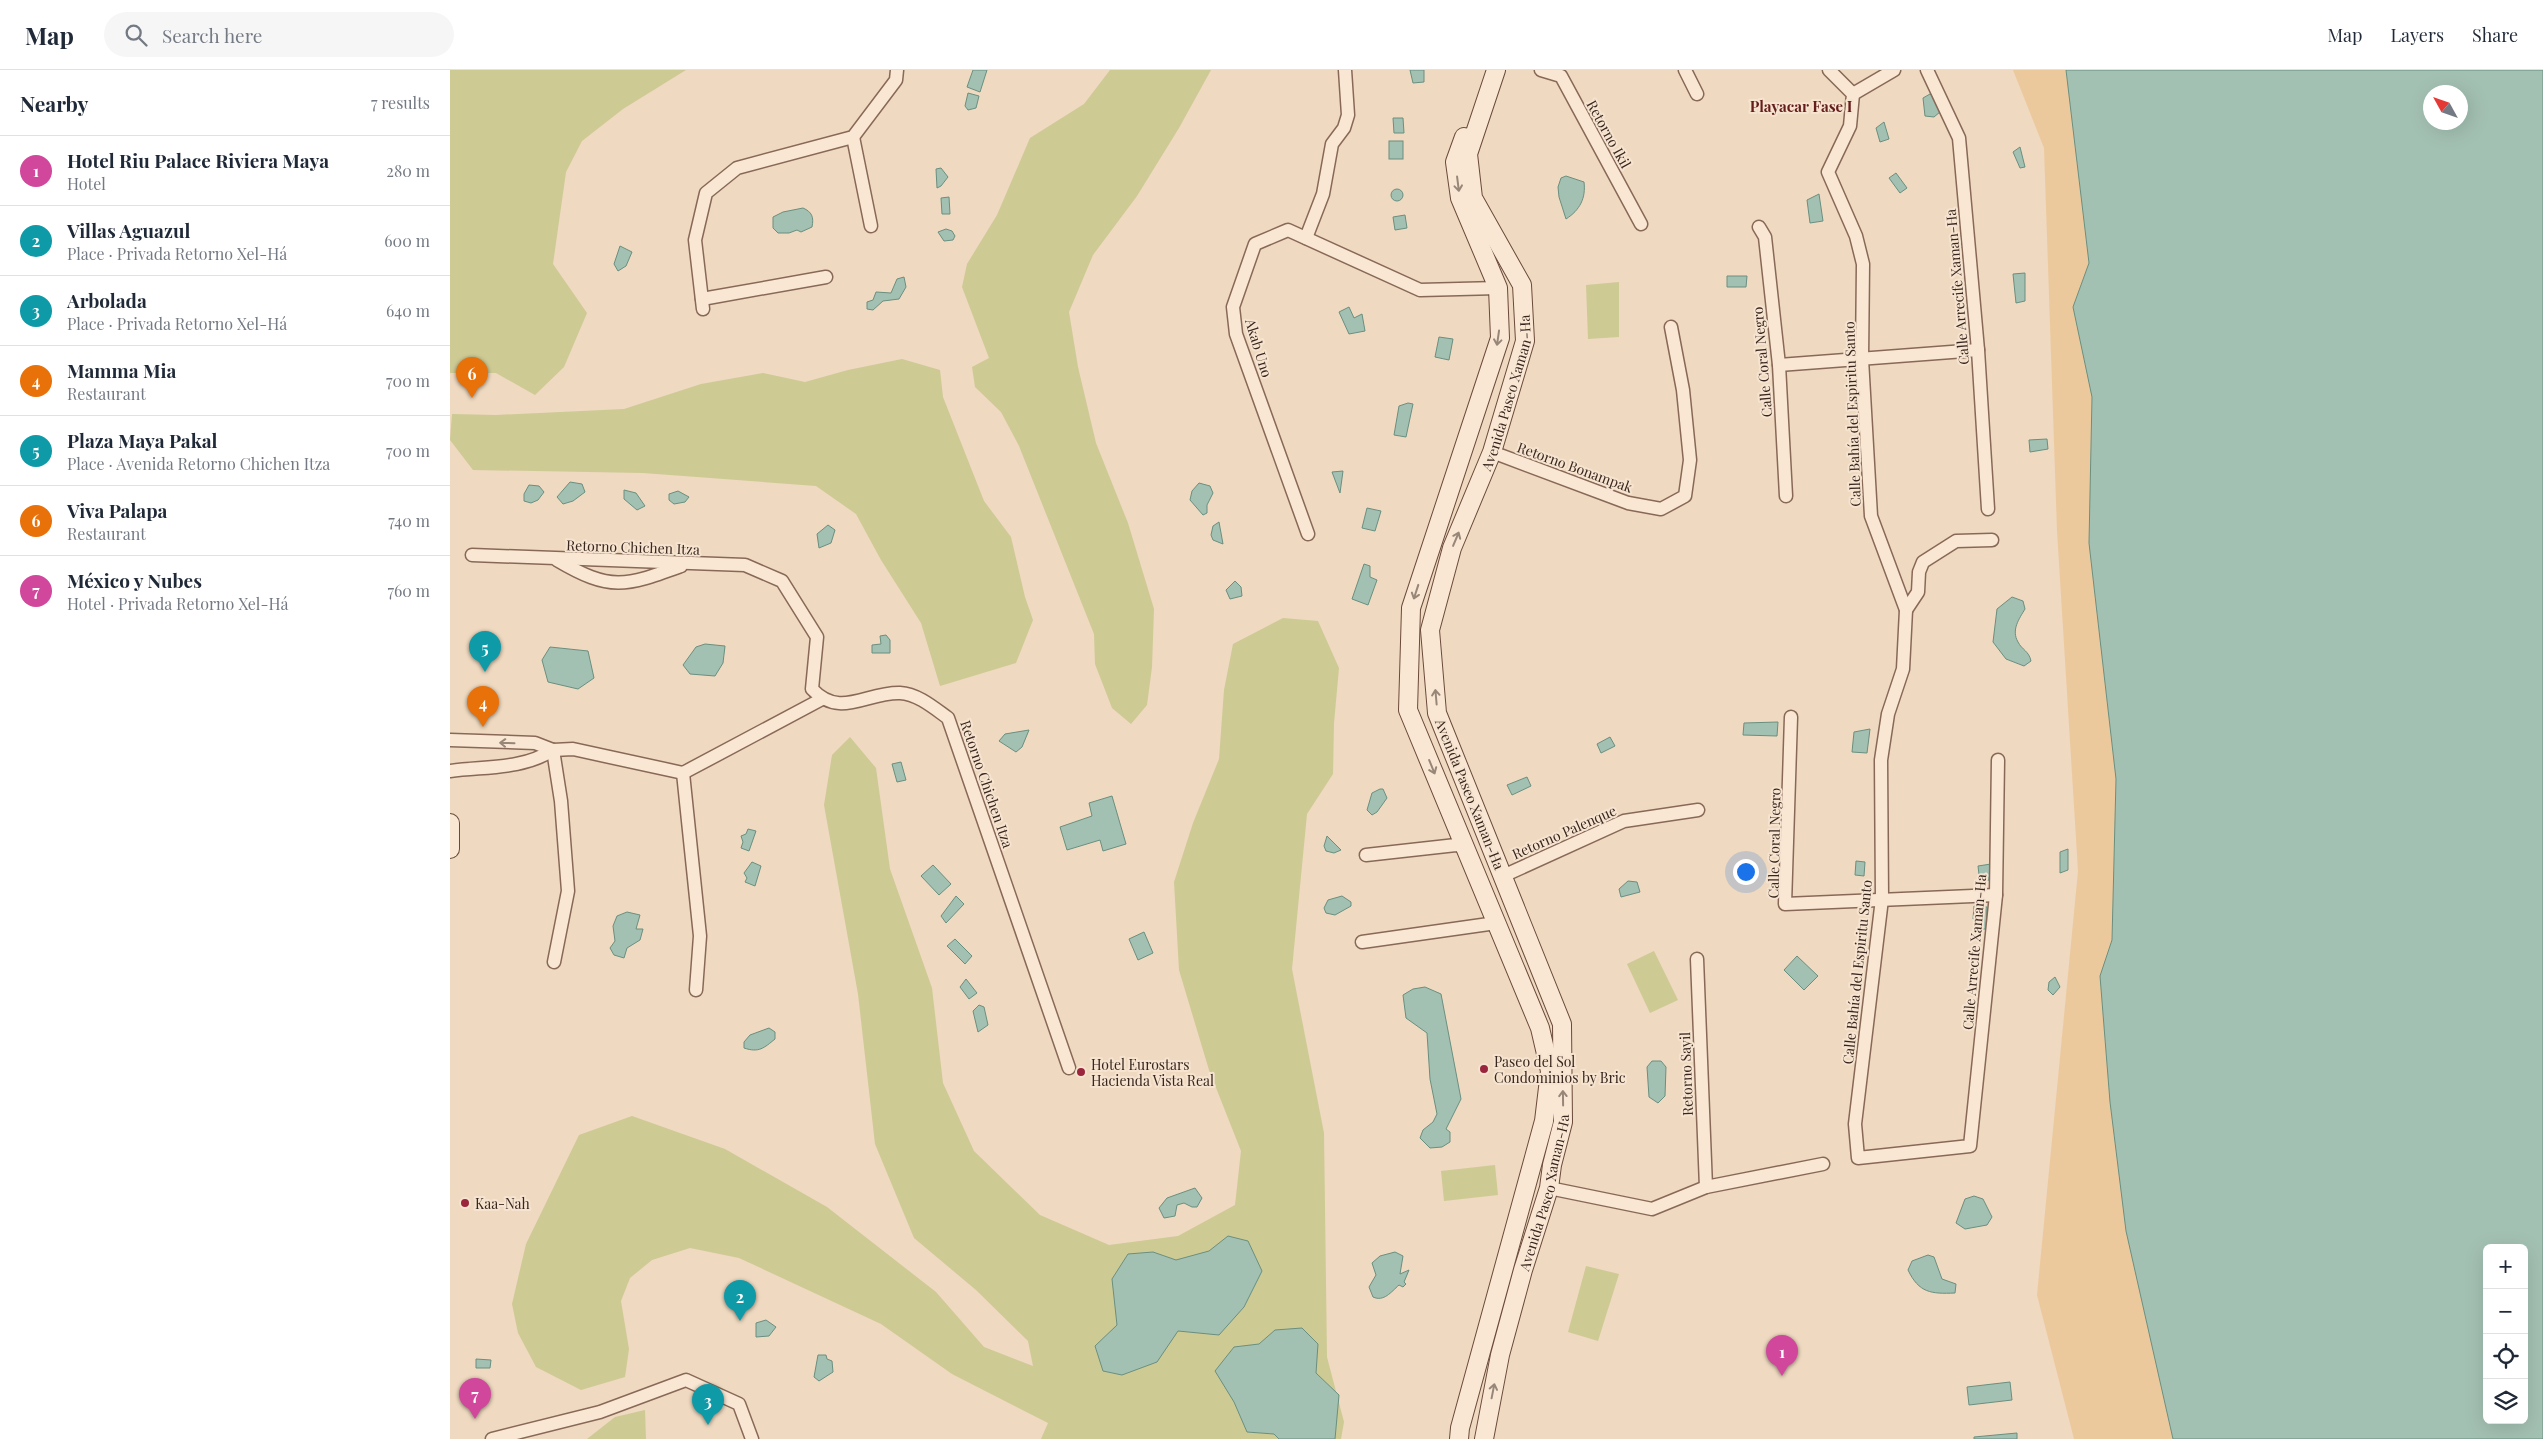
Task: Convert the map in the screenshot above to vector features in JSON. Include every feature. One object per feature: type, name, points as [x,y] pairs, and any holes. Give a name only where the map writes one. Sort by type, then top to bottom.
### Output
[{"type":"main road","name":"Avenida Paseo Xaman-Ha","points":[[1459,1439],[1460,1428],[1492,1303],[1544,1120],[1550,1071],[1540,1028],[1408,710],[1411,608],[1500,338],[1498,288],[1460,198],[1456,162],[1486,70]]},
{"type":"main road","name":"Avenida Paseo Xaman-Ha","points":[[1484,1439],[1500,1355],[1523,1270],[1549,1188],[1552,1165],[1563,1122],[1562,1024],[1437,713],[1430,630],[1452,548],[1492,452],[1525,341],[1522,285],[1473,198],[1468,154],[1496,70]]},
{"type":"main road","points":[[1481,395],[1506,402]]},
{"type":"main road","points":[[1444,506],[1466,513]]},
{"type":"main road","points":[[1455,822],[1477,812]]},
{"type":"main road","points":[[450,823],[450,849]]},
{"type":"main road","points":[[1499,930],[1523,927]]},
{"type":"main road","points":[[1544,1120],[1563,1122]]},
{"type":"street","points":[[826,277],[702,304],[695,240],[706,193],[737,168],[853,137],[896,80],[897,70]]},
{"type":"street","points":[[1306,238],[1323,194],[1332,144],[1344,128],[1348,115],[1345,70]]},
{"type":"street","name":"Retorno Ikil","points":[[1541,70],[1560,76],[1642,224]]},
{"type":"street","points":[[1685,70],[1697,94]]},
{"type":"street","points":[[1829,70],[1853,94],[1894,70]]},
{"type":"street","name":"Calle Arrecife Xaman-Ha","points":[[1927,70],[1959,138],[1978,350],[1988,509]]},
{"type":"street","name":"Calle Bahía del Espiritu Santo","points":[[1853,94],[1850,126],[1828,172],[1856,236],[1863,264],[1862,359],[1871,516],[1906,610],[1903,669],[1888,714],[1881,760],[1882,899],[1855,1124],[1858,1158]]},
{"type":"street","points":[[853,137],[871,226]]},
{"type":"street","name":"Calle Coral Negro","points":[[1759,227],[1765,237],[1779,365],[1786,496]]},
{"type":"street","name":"Akab Uno","points":[[1308,534],[1236,334],[1233,307],[1255,244],[1288,230],[1420,290],[1498,288]]},
{"type":"street","name":"Retorno Bonampak","points":[[1492,452],[1628,503],[1661,509],[1685,496],[1690,460],[1683,390],[1671,327]]},
{"type":"street","points":[[1779,365],[1978,350]]},
{"type":"street","points":[[1906,610],[1918,592],[1919,572],[1923,562],[1956,541],[1992,540]]},
{"type":"street","name":"Retorno Chichen Itza","points":[[472,555],[745,565],[782,581],[817,638],[812,689],[822,699],[836,704],[900,693],[923,700],[948,718],[1069,1068]]},
{"type":"street","points":[[556,559],[571,568],[605,582],[621,584],[637,582],[689,564]]},
{"type":"street","points":[[450,740],[535,744],[553,750],[573,749],[683,773],[822,699]]},
{"type":"street","name":"Calle Coral Negro","points":[[1791,718],[1785,904],[1882,899]]},
{"type":"street","points":[[450,771],[517,766],[534,761],[553,750]]},
{"type":"street","points":[[553,750],[561,801],[568,891],[554,962]]},
{"type":"street","name":"Calle Arrecife Xaman-Ha","points":[[1858,1158],[1970,1146],[1996,895],[1998,760]]},
{"type":"street","points":[[683,773],[700,936],[696,990]]},
{"type":"street","name":"Retorno Palenque","points":[[1503,876],[1624,821],[1698,810]]},
{"type":"street","points":[[1366,855],[1456,844],[1464,846]]},
{"type":"street","points":[[1882,899],[1996,895]]},
{"type":"street","points":[[1362,942],[1499,930]]},
{"type":"street","name":"Retorno Sayil","points":[[1697,959],[1706,1187]]},
{"type":"street","points":[[1549,1188],[1652,1210],[1706,1187],[1823,1164]]},
{"type":"street","points":[[492,1439],[600,1412],[686,1380],[739,1404],[752,1439]]},
{"type":"shaded area","points":[[450,70],[686,70],[623,109],[582,141],[566,172],[553,264],[587,313],[564,367],[535,395],[496,373],[450,373]]},
{"type":"shaded area","points":[[973,70],[987,70],[980,92],[967,87]]},
{"type":"shaded area","points":[[1110,70],[1211,70],[1179,128],[1137,196],[1093,255],[1069,312],[1078,367],[1096,443],[1128,523],[1154,609],[1152,667],[1147,705],[1131,724],[1112,708],[1095,664],[1094,634],[1019,446],[1001,412],[975,387],[972,367],[989,358],[962,287],[967,264],[997,215],[1030,138],[1084,104]]},
{"type":"shaded area","points":[[1410,70],[1424,70],[1424,82],[1413,83]]},
{"type":"shaded area","points":[[2066,70],[2543,70],[2543,1439],[2173,1439],[2126,1231],[2110,1102],[2100,976],[2112,940],[2116,779],[2089,543],[2092,397],[2073,307],[2089,263]]},
{"type":"shaded area","points":[[968,93],[979,96],[976,108],[968,110],[965,106]]},
{"type":"shaded area","points":[[1930,94],[1935,98],[1940,112],[1934,117],[1925,116],[1923,98]]},
{"type":"shaded area","points":[[1393,118],[1403,118],[1404,133],[1394,133]]},
{"type":"shaded area","points":[[1884,122],[1889,139],[1880,142],[1876,128]]},
{"type":"shaded area","points":[[1389,141],[1403,141],[1403,159],[1389,159]]},
{"type":"shaded area","points":[[2020,147],[2025,167],[2020,168],[2013,152]]},
{"type":"shaded area","points":[[941,168],[948,177],[937,188],[936,169]]},
{"type":"shaded area","points":[[1896,173],[1907,188],[1900,193],[1889,178]]},
{"type":"shaded area","points":[[1566,176],[1584,182],[1584,193],[1578,208],[1566,219],[1558,187],[1561,178]]},
{"type":"shaded area","points":[[1397,189],[1403,195],[1397,201],[1391,195]]},
{"type":"shaded area","points":[[1819,194],[1823,221],[1810,223],[1807,200]]},
{"type":"shaded area","points":[[949,197],[950,214],[942,214],[941,198]]},
{"type":"shaded area","points":[[803,208],[812,215],[812,227],[801,232],[797,230],[789,233],[778,233],[773,228],[773,217],[783,212]]},
{"type":"shaded area","points":[[1405,215],[1407,228],[1395,230],[1393,217]]},
{"type":"shaded area","points":[[946,229],[952,231],[955,236],[953,240],[944,241],[938,232]]},
{"type":"shaded area","points":[[620,246],[632,252],[626,266],[618,271],[614,264]]},
{"type":"shaded area","points":[[2025,273],[2025,301],[2016,303],[2013,274]]},
{"type":"shaded area","points":[[1727,276],[1747,276],[1746,287],[1727,287]]},
{"type":"shaded area","points":[[904,277],[906,287],[899,299],[883,301],[873,310],[867,309],[867,302],[873,300],[876,292],[891,293],[897,279]]},
{"type":"shaded area","points":[[1619,282],[1619,337],[1588,339],[1586,285]]},
{"type":"shaded area","points":[[1349,307],[1354,318],[1362,314],[1365,331],[1349,334],[1339,312]]},
{"type":"shaded area","points":[[1439,337],[1453,339],[1449,360],[1435,357]]},
{"type":"shaded area","points":[[902,359],[940,370],[943,397],[984,501],[1011,537],[1025,597],[1033,620],[1016,663],[940,686],[921,623],[881,560],[856,514],[816,486],[643,473],[473,470],[450,440],[452,414],[496,415],[624,409],[701,384],[763,373],[805,382],[848,370]]},
{"type":"shaded area","points":[[1408,403],[1413,404],[1406,437],[1394,435],[1399,406]]},
{"type":"shaded area","points":[[2047,439],[2048,449],[2030,452],[2029,440]]},
{"type":"shaded area","points":[[1343,471],[1340,493],[1332,472]]},
{"type":"shaded area","points":[[570,482],[582,484],[585,492],[573,501],[563,504],[557,497]]},
{"type":"shaded area","points":[[1199,483],[1210,486],[1213,493],[1207,505],[1207,513],[1203,515],[1190,500],[1192,491]]},
{"type":"shaded area","points":[[529,485],[539,486],[544,492],[538,500],[531,503],[524,501],[524,494]]},
{"type":"shaded area","points":[[624,490],[636,493],[645,506],[637,510],[624,499]]},
{"type":"shaded area","points":[[678,491],[689,497],[685,502],[674,504],[669,500],[669,494]]},
{"type":"shaded area","points":[[1367,508],[1381,511],[1375,531],[1362,528]]},
{"type":"shaded area","points":[[1219,522],[1223,544],[1213,540],[1211,535],[1213,526]]},
{"type":"shaded area","points":[[828,525],[835,530],[831,543],[819,548],[817,534]]},
{"type":"shaded area","points":[[1364,564],[1370,566],[1370,577],[1377,580],[1368,605],[1352,599]]},
{"type":"shaded area","points":[[1235,581],[1241,587],[1242,596],[1230,599],[1226,590]]},
{"type":"shaded area","points":[[2012,597],[2023,601],[2025,609],[2020,617],[2015,633],[2018,642],[2029,655],[2031,661],[2024,666],[2006,659],[1993,642],[1997,609]]},
{"type":"shaded area","points":[[1283,618],[1318,621],[1339,668],[1334,723],[1333,774],[1307,814],[1292,969],[1324,1133],[1327,1357],[1344,1422],[1341,1439],[1041,1439],[1048,1423],[952,1374],[881,1324],[739,1258],[690,1248],[652,1260],[630,1278],[621,1301],[629,1349],[625,1377],[581,1390],[536,1367],[518,1333],[512,1304],[526,1244],[579,1135],[632,1116],[725,1149],[827,1207],[936,1292],[984,1347],[1033,1366],[1028,1341],[976,1290],[914,1238],[875,1144],[858,994],[824,805],[832,755],[850,737],[876,768],[890,869],[932,988],[943,1083],[974,1151],[1040,1215],[1109,1245],[1178,1236],[1235,1205],[1241,1151],[1209,1070],[1179,970],[1174,882],[1193,823],[1219,759],[1224,690],[1233,644]]},
{"type":"shaded area","points":[[886,635],[890,640],[890,653],[872,653],[872,645],[881,644],[880,636]]},
{"type":"shaded area","points":[[705,644],[725,646],[723,663],[715,676],[690,674],[683,665],[696,647]]},
{"type":"shaded area","points":[[550,647],[588,651],[594,678],[578,689],[548,682],[542,660]]},
{"type":"shaded area","points":[[1778,722],[1777,736],[1743,735],[1744,723]]},
{"type":"shaded area","points":[[1870,729],[1867,753],[1852,752],[1854,732]]},
{"type":"shaded area","points":[[1029,730],[1022,747],[1016,752],[999,741],[1005,734]]},
{"type":"shaded area","points":[[1610,737],[1615,746],[1601,753],[1597,744]]},
{"type":"shaded area","points":[[901,762],[906,780],[897,782],[892,764]]},
{"type":"shaded area","points":[[1527,777],[1531,786],[1512,795],[1507,785]]},
{"type":"shaded area","points":[[1383,789],[1387,798],[1377,812],[1372,815],[1367,810],[1372,793]]},
{"type":"shaded area","points":[[1112,796],[1126,844],[1103,851],[1100,840],[1067,850],[1060,827],[1092,816],[1089,803]]},
{"type":"shaded area","points":[[748,829],[756,831],[749,851],[741,848],[743,842],[741,836],[746,834]]},
{"type":"shaded area","points":[[1327,836],[1341,850],[1334,853],[1326,851],[1324,846]]},
{"type":"shaded area","points":[[2068,849],[2068,870],[2060,873],[2060,852]]},
{"type":"shaded area","points":[[1856,861],[1865,862],[1864,876],[1855,875]]},
{"type":"shaded area","points":[[752,862],[761,866],[755,886],[745,882],[747,878],[744,873]]},
{"type":"shaded area","points":[[1991,864],[1989,880],[1980,883],[1978,866]]},
{"type":"shaded area","points":[[933,865],[951,884],[939,895],[921,876]]},
{"type":"shaded area","points":[[1628,881],[1637,882],[1640,892],[1621,897],[1619,889]]},
{"type":"shaded area","points":[[956,896],[964,904],[946,923],[941,916]]},
{"type":"shaded area","points":[[1342,896],[1351,902],[1351,906],[1335,915],[1326,913],[1324,908],[1328,900]]},
{"type":"shaded area","points":[[1974,906],[1987,907],[1986,929],[1979,929],[1980,919],[1973,919]]},
{"type":"shaded area","points":[[627,912],[640,915],[636,929],[643,929],[640,940],[627,948],[624,958],[614,955],[610,948],[615,941],[613,926],[617,916]]},
{"type":"shaded area","points":[[1144,932],[1153,953],[1138,960],[1129,939]]},
{"type":"shaded area","points":[[955,939],[972,956],[965,964],[947,946]]},
{"type":"shaded area","points":[[1654,951],[1678,1000],[1650,1013],[1627,964]]},
{"type":"shaded area","points":[[1797,956],[1818,976],[1804,990],[1784,970]]},
{"type":"shaded area","points":[[2055,977],[2060,987],[2053,995],[2048,990],[2049,982]]},
{"type":"shaded area","points":[[966,979],[977,993],[969,999],[960,987]]},
{"type":"shaded area","points":[[1425,987],[1441,994],[1461,1099],[1446,1129],[1450,1132],[1450,1142],[1442,1147],[1430,1148],[1420,1138],[1423,1130],[1433,1122],[1437,1114],[1430,1079],[1427,1033],[1406,1018],[1403,995],[1413,989]]},
{"type":"shaded area","points":[[979,1005],[984,1007],[988,1025],[978,1032],[973,1011]]},
{"type":"shaded area","points":[[769,1028],[775,1032],[775,1039],[758,1050],[744,1048],[744,1042],[750,1035]]},
{"type":"shaded area","points":[[1652,1061],[1661,1061],[1666,1067],[1665,1096],[1658,1103],[1649,1097],[1647,1067]]},
{"type":"shaded area","points":[[1495,1165],[1498,1195],[1444,1201],[1441,1171]]},
{"type":"shaded area","points":[[1195,1188],[1202,1198],[1197,1207],[1184,1203],[1177,1205],[1175,1216],[1164,1218],[1159,1208],[1167,1198]]},
{"type":"shaded area","points":[[1974,1196],[1983,1199],[1992,1217],[1987,1225],[1965,1229],[1956,1223],[1965,1199]]},
{"type":"shaded area","points":[[1228,1236],[1248,1241],[1262,1271],[1244,1307],[1219,1335],[1178,1331],[1157,1362],[1122,1375],[1103,1371],[1095,1346],[1117,1325],[1112,1279],[1128,1254],[1153,1252],[1176,1260],[1209,1251]]},
{"type":"shaded area","points":[[1395,1252],[1403,1256],[1400,1274],[1409,1270],[1404,1282],[1406,1284],[1403,1287],[1399,1285],[1384,1297],[1373,1297],[1369,1287],[1376,1275],[1372,1263],[1380,1256]]},
{"type":"shaded area","points":[[1928,1255],[1934,1257],[1942,1279],[1956,1284],[1955,1293],[1932,1292],[1921,1288],[1912,1278],[1908,1270],[1912,1261]]},
{"type":"shaded area","points":[[1586,1266],[1619,1274],[1598,1341],[1568,1332]]},
{"type":"shaded area","points":[[766,1320],[776,1327],[769,1336],[756,1337],[756,1323]]},
{"type":"shaded area","points":[[1302,1328],[1318,1344],[1316,1373],[1339,1395],[1335,1439],[1279,1439],[1274,1434],[1247,1432],[1234,1402],[1215,1371],[1234,1347],[1259,1344],[1275,1330]]},
{"type":"shaded area","points":[[818,1355],[826,1355],[827,1359],[832,1361],[833,1372],[819,1381],[814,1377]]},
{"type":"shaded area","points":[[476,1359],[491,1360],[490,1368],[476,1368]]},
{"type":"shaded area","points":[[2010,1382],[2012,1400],[1969,1405],[1967,1387]]},
{"type":"shaded area","points":[[645,1410],[646,1439],[587,1439],[615,1417]]},
{"type":"shaded area","points":[[2017,1433],[2017,1439],[1974,1439],[1974,1437]]},
{"type":"sand","points":[[2013,70],[2066,70],[2089,263],[2073,307],[2092,397],[2089,543],[2116,779],[2112,940],[2100,976],[2110,1102],[2126,1231],[2173,1439],[2074,1439],[2037,1295],[2078,871],[2057,531],[2044,148]]},
{"type":"place","name":"Viva Palapa","points":[[472,398]]},
{"type":"place","name":"Plaza Maya Pakal","points":[[485,672]]},
{"type":"place","name":"Mamma Mia","points":[[483,727]]},
{"type":"place","name":"Paseo del Sol Condominios by Bric","points":[[1484,1069]]},
{"type":"place","name":"Hotel Eurostars Hacienda Vista Real","points":[[1081,1072]]},
{"type":"place","name":"Kaa-Nah","points":[[465,1203]]},
{"type":"place","name":"Villas Aguazul","points":[[740,1321]]},
{"type":"place","name":"Hotel Riu Palace Riviera Maya","points":[[1782,1376]]},
{"type":"place","name":"México y Nubes","points":[[475,1419]]},
{"type":"place","name":"Arbolada","points":[[708,1425]]},
{"type":"district","name":"Playacar Fase I","points":[[1801,106]]}]
